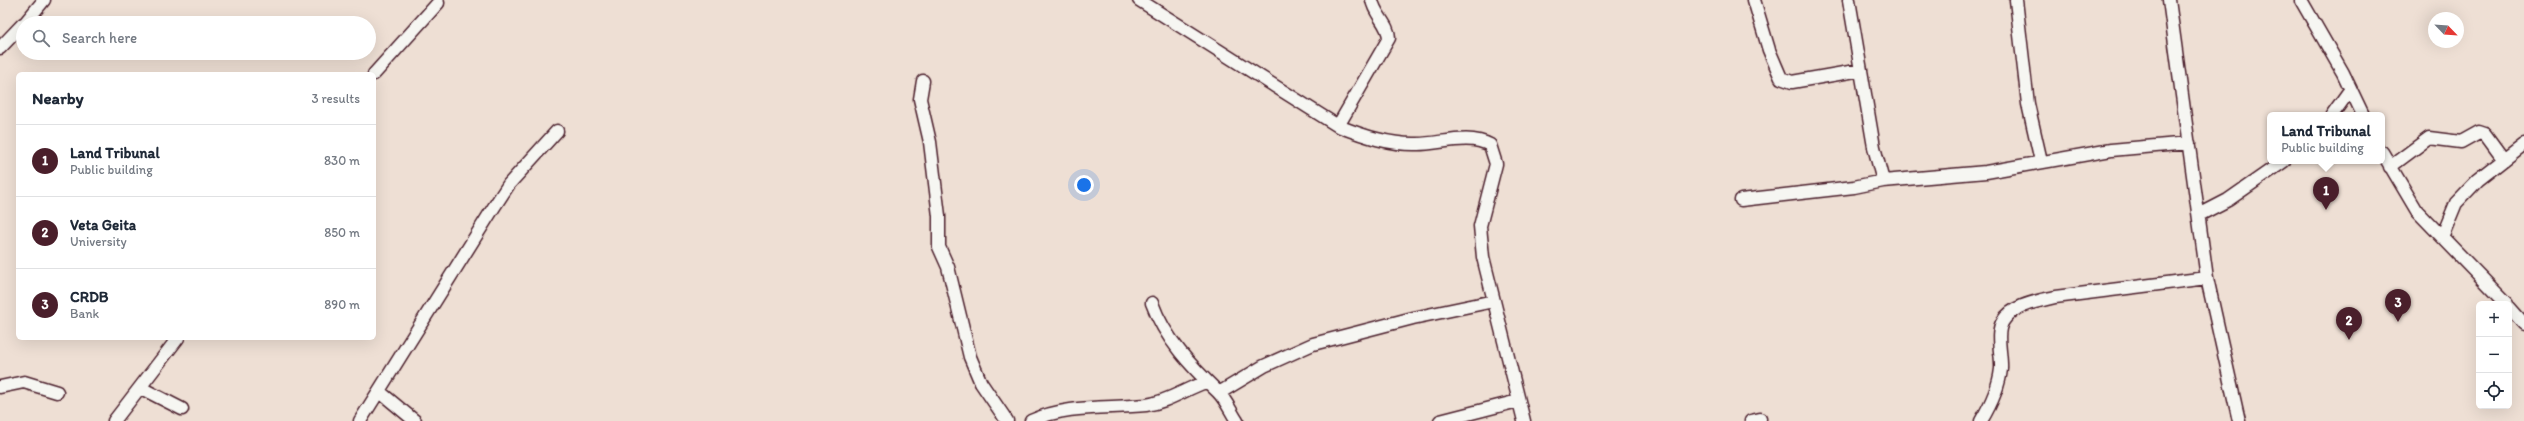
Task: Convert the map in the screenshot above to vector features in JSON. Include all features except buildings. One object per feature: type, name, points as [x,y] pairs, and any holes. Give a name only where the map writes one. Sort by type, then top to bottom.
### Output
[{"type":"street","points":[[31,16],[44,0]]},
{"type":"street","points":[[1139,0],[1338,126],[1365,137],[1400,143],[1417,144],[1476,139],[1490,145],[1496,164],[1480,226],[1483,257],[1524,421]]},
{"type":"street","points":[[1338,126],[1389,38],[1389,33],[1374,9],[1372,0]]},
{"type":"street","points":[[1754,0],[1771,56],[1781,78],[1792,82],[1861,70]]},
{"type":"street","points":[[1849,0],[1874,147],[1883,181]]},
{"type":"street","points":[[2016,0],[2028,104],[2041,161]]},
{"type":"street","points":[[2169,0],[2207,278],[2239,421]]},
{"type":"street","points":[[2301,0],[2361,112]]},
{"type":"street","points":[[376,72],[438,3]]},
{"type":"street","points":[[0,48],[16,32]]},
{"type":"street","points":[[923,81],[920,99],[930,142],[939,216],[939,247],[948,267],[970,357],[981,383],[1007,421]]},
{"type":"street","points":[[2334,112],[2350,90]]},
{"type":"street","points":[[360,421],[380,392],[494,207],[510,184],[557,131]]},
{"type":"street","points":[[2390,167],[2429,138],[2461,142],[2479,132],[2485,134],[2504,160]]},
{"type":"street","points":[[1741,200],[1854,187],[1883,181],[1986,172],[2041,161],[2111,150],[2189,143]]},
{"type":"street","points":[[2442,237],[2456,202],[2478,180],[2524,144]]},
{"type":"street","points":[[2385,158],[2417,211],[2504,301]]},
{"type":"street","points":[[2199,215],[2259,180],[2280,164]]},
{"type":"street","points":[[1981,421],[1998,384],[2001,359],[2000,326],[2008,315],[2032,303],[2055,297],[2207,278]]},
{"type":"street","points":[[1219,393],[1264,366],[1313,344],[1413,318],[1494,301]]},
{"type":"street","points":[[1152,303],[1166,334],[1206,382],[1219,393],[1236,421]]},
{"type":"street","points":[[2512,310],[2524,324]]},
{"type":"street","points":[[114,421],[141,388],[177,340]]},
{"type":"street","points":[[0,387],[24,382],[57,392]]},
{"type":"street","points":[[1031,421],[1043,415],[1064,411],[1161,402],[1188,388],[1206,382]]},
{"type":"street","points":[[141,388],[182,409]]},
{"type":"street","points":[[380,392],[415,421]]},
{"type":"street","points":[[1440,421],[1518,401]]},
{"type":"place","name":"Land Tribunal","points":[[2326,210]]},
{"type":"place","name":"CRDB","points":[[2398,322]]},
{"type":"place","name":"Veta Geita","points":[[2349,340]]}]
